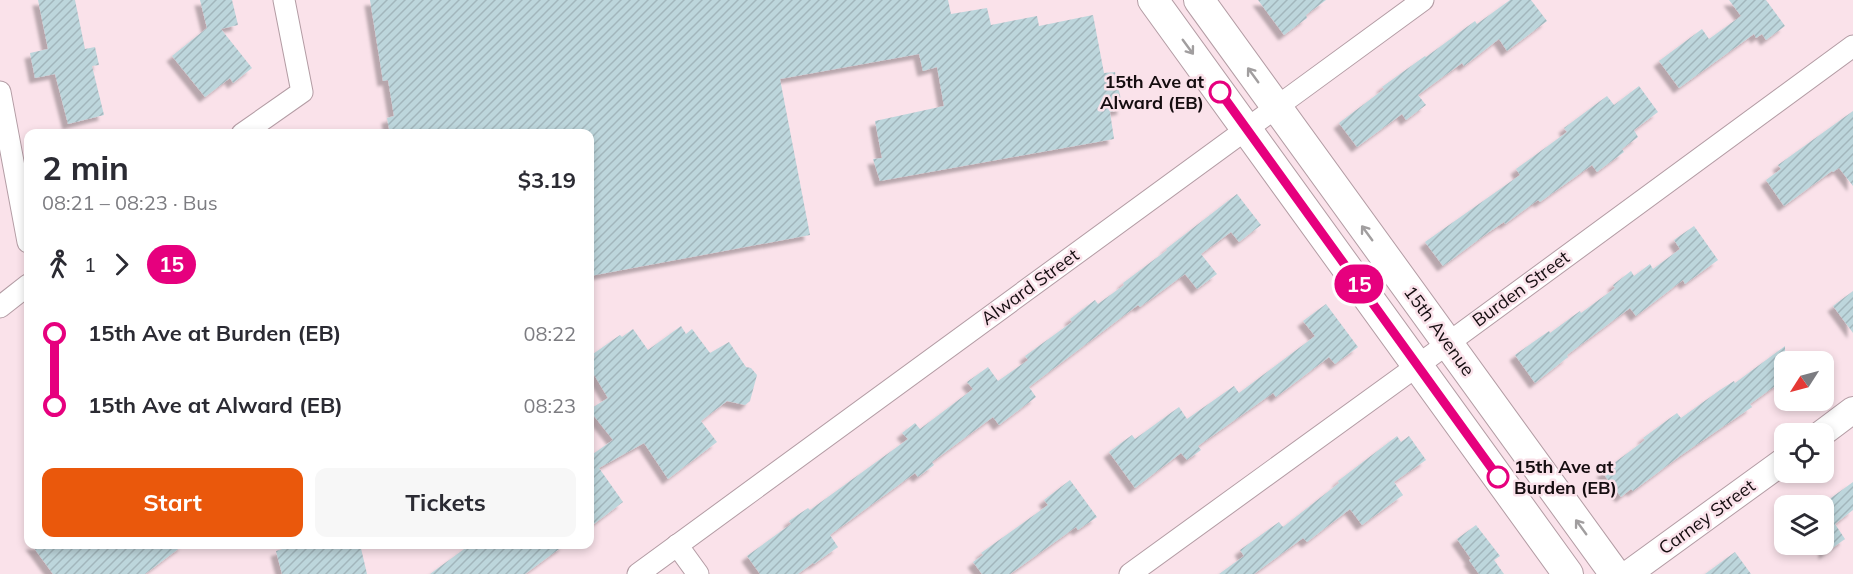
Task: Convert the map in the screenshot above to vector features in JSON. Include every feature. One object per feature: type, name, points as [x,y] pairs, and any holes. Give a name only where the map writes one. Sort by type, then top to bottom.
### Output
[{"type":"main road","name":"15th Avenue","points":[[1153,0],[1569,574]]},
{"type":"main road","name":"15th Avenue","points":[[1199,0],[1615,574]]},
{"type":"street","points":[[249,129],[302,92],[284,0]]},
{"type":"street","name":"Alward Street","points":[[638,574],[1423,0]]},
{"type":"street","name":"Burden Street","points":[[1130,574],[1853,46]]},
{"type":"street","points":[[0,92],[24,221]]},
{"type":"street","points":[[0,307],[24,288]]},
{"type":"street","points":[[1834,424],[1853,410]]},
{"type":"street","name":"Carney Street","points":[[1628,574],[1774,468]]},
{"type":"street","points":[[677,545],[698,574]]},
{"type":"building","points":[[38,0],[75,0],[85,49],[95,47],[99,65],[92,66],[104,115],[68,124],[55,74],[35,78],[30,53],[48,49]]},
{"type":"building","points":[[200,0],[232,0],[238,25],[221,29],[252,68],[233,83],[230,78],[205,97],[172,56],[207,28]]},
{"type":"building","points":[[370,0],[948,0],[951,14],[987,8],[991,25],[1037,16],[1039,26],[1093,15],[1104,73],[1115,72],[1123,109],[1110,112],[1114,139],[880,181],[873,159],[882,158],[875,121],[944,106],[937,67],[923,71],[919,54],[780,79],[810,235],[594,275],[594,129],[389,129],[387,118],[394,116],[388,80],[383,81]]},
{"type":"building","points":[[1258,0],[1326,0],[1284,35]]},
{"type":"building","points":[[1510,0],[1531,0],[1547,21],[1507,51],[1499,39],[1464,66],[1462,63],[1418,95],[1426,105],[1406,120],[1402,114],[1357,147],[1339,123],[1384,89],[1382,87],[1425,56],[1475,21],[1477,24]]},
{"type":"building","points":[[1729,0],[1766,0],[1785,26],[1766,40],[1762,34],[1756,38],[1754,34],[1679,88],[1659,61],[1702,29],[1709,39],[1741,16]]},
{"type":"building","points":[[1639,86],[1658,112],[1634,130],[1638,137],[1622,149],[1624,152],[1597,172],[1592,165],[1540,202],[1538,200],[1505,224],[1504,222],[1489,232],[1443,266],[1425,242],[1520,175],[1516,169],[1567,132],[1564,128],[1607,96],[1614,105]]},
{"type":"building","points":[[1853,111],[1853,186],[1839,168],[1784,206],[1766,180],[1781,169],[1778,165]]},
{"type":"building","points":[[1237,194],[1261,225],[1239,242],[1231,232],[1201,254],[1217,274],[1197,289],[1185,274],[1140,307],[1138,305],[1029,387],[1036,397],[999,425],[993,417],[932,462],[934,465],[918,477],[915,473],[830,535],[838,547],[814,564],[798,574],[760,574],[747,556],[791,524],[789,521],[808,508],[810,510],[908,439],[902,433],[915,423],[920,429],[973,389],[967,382],[988,367],[998,381],[1028,360],[1025,356],[1072,322],[1070,319],[1095,300],[1098,304],[1124,285],[1123,283]]},
{"type":"building","points":[[1694,226],[1718,260],[1685,284],[1683,280],[1636,316],[1630,308],[1567,355],[1568,357],[1535,383],[1515,355],[1580,311],[1581,313],[1615,288],[1613,285],[1631,271],[1634,276],[1650,264],[1653,269],[1680,249],[1674,240]]},
{"type":"building","points":[[1853,291],[1853,333],[1833,306]]},
{"type":"building","points":[[1326,304],[1358,347],[1335,364],[1329,357],[1276,397],[1273,393],[1198,446],[1201,450],[1187,460],[1181,453],[1135,488],[1109,452],[1132,435],[1135,439],[1179,407],[1187,419],[1234,386],[1239,393],[1315,336],[1303,321]]},
{"type":"building","points":[[681,326],[686,334],[692,329],[710,353],[729,342],[746,367],[751,368],[757,375],[750,401],[745,405],[727,401],[701,421],[717,442],[668,479],[644,443],[599,468],[623,502],[594,524],[594,453],[613,440],[594,416],[594,407],[608,398],[594,375],[594,353],[633,329],[648,350]]},
{"type":"building","points":[[1774,354],[1774,387],[1750,404],[1752,407],[1633,491],[1631,489],[1621,497],[1602,472],[1677,413],[1681,418],[1720,390],[1734,381],[1735,383]]},
{"type":"building","points":[[1397,436],[1401,442],[1409,436],[1426,460],[1394,482],[1403,495],[1362,525],[1350,509],[1307,542],[1303,538],[1254,574],[1219,574],[1244,556],[1240,550],[1279,522],[1283,527]]},
{"type":"building","points":[[1070,480],[1097,517],[1078,530],[1076,527],[1010,574],[982,574],[973,562],[983,555],[981,553],[1048,505],[1044,500]]},
{"type":"building","points":[[1853,482],[1853,510],[1835,524],[1845,539],[1834,547],[1834,496]]},
{"type":"building","points":[[1476,525],[1500,556],[1494,560],[1504,574],[1479,574],[1457,539]]},
{"type":"building","points":[[35,549],[178,549],[145,574],[53,574]]},
{"type":"building","points":[[283,549],[361,549],[367,574],[282,574],[276,551]]},
{"type":"building","points":[[464,549],[559,549],[525,574],[430,574]]},
{"type":"building","points":[[1735,552],[1751,574],[1705,574]]},
{"type":"bus line","name":"15","points":[[1220,92],[1498,477]]},
{"type":"place","name":"15th Ave at Alward (EB)","points":[[1220,92]]},
{"type":"place","name":"15th Ave at Burden (EB)","points":[[1498,477]]}]
